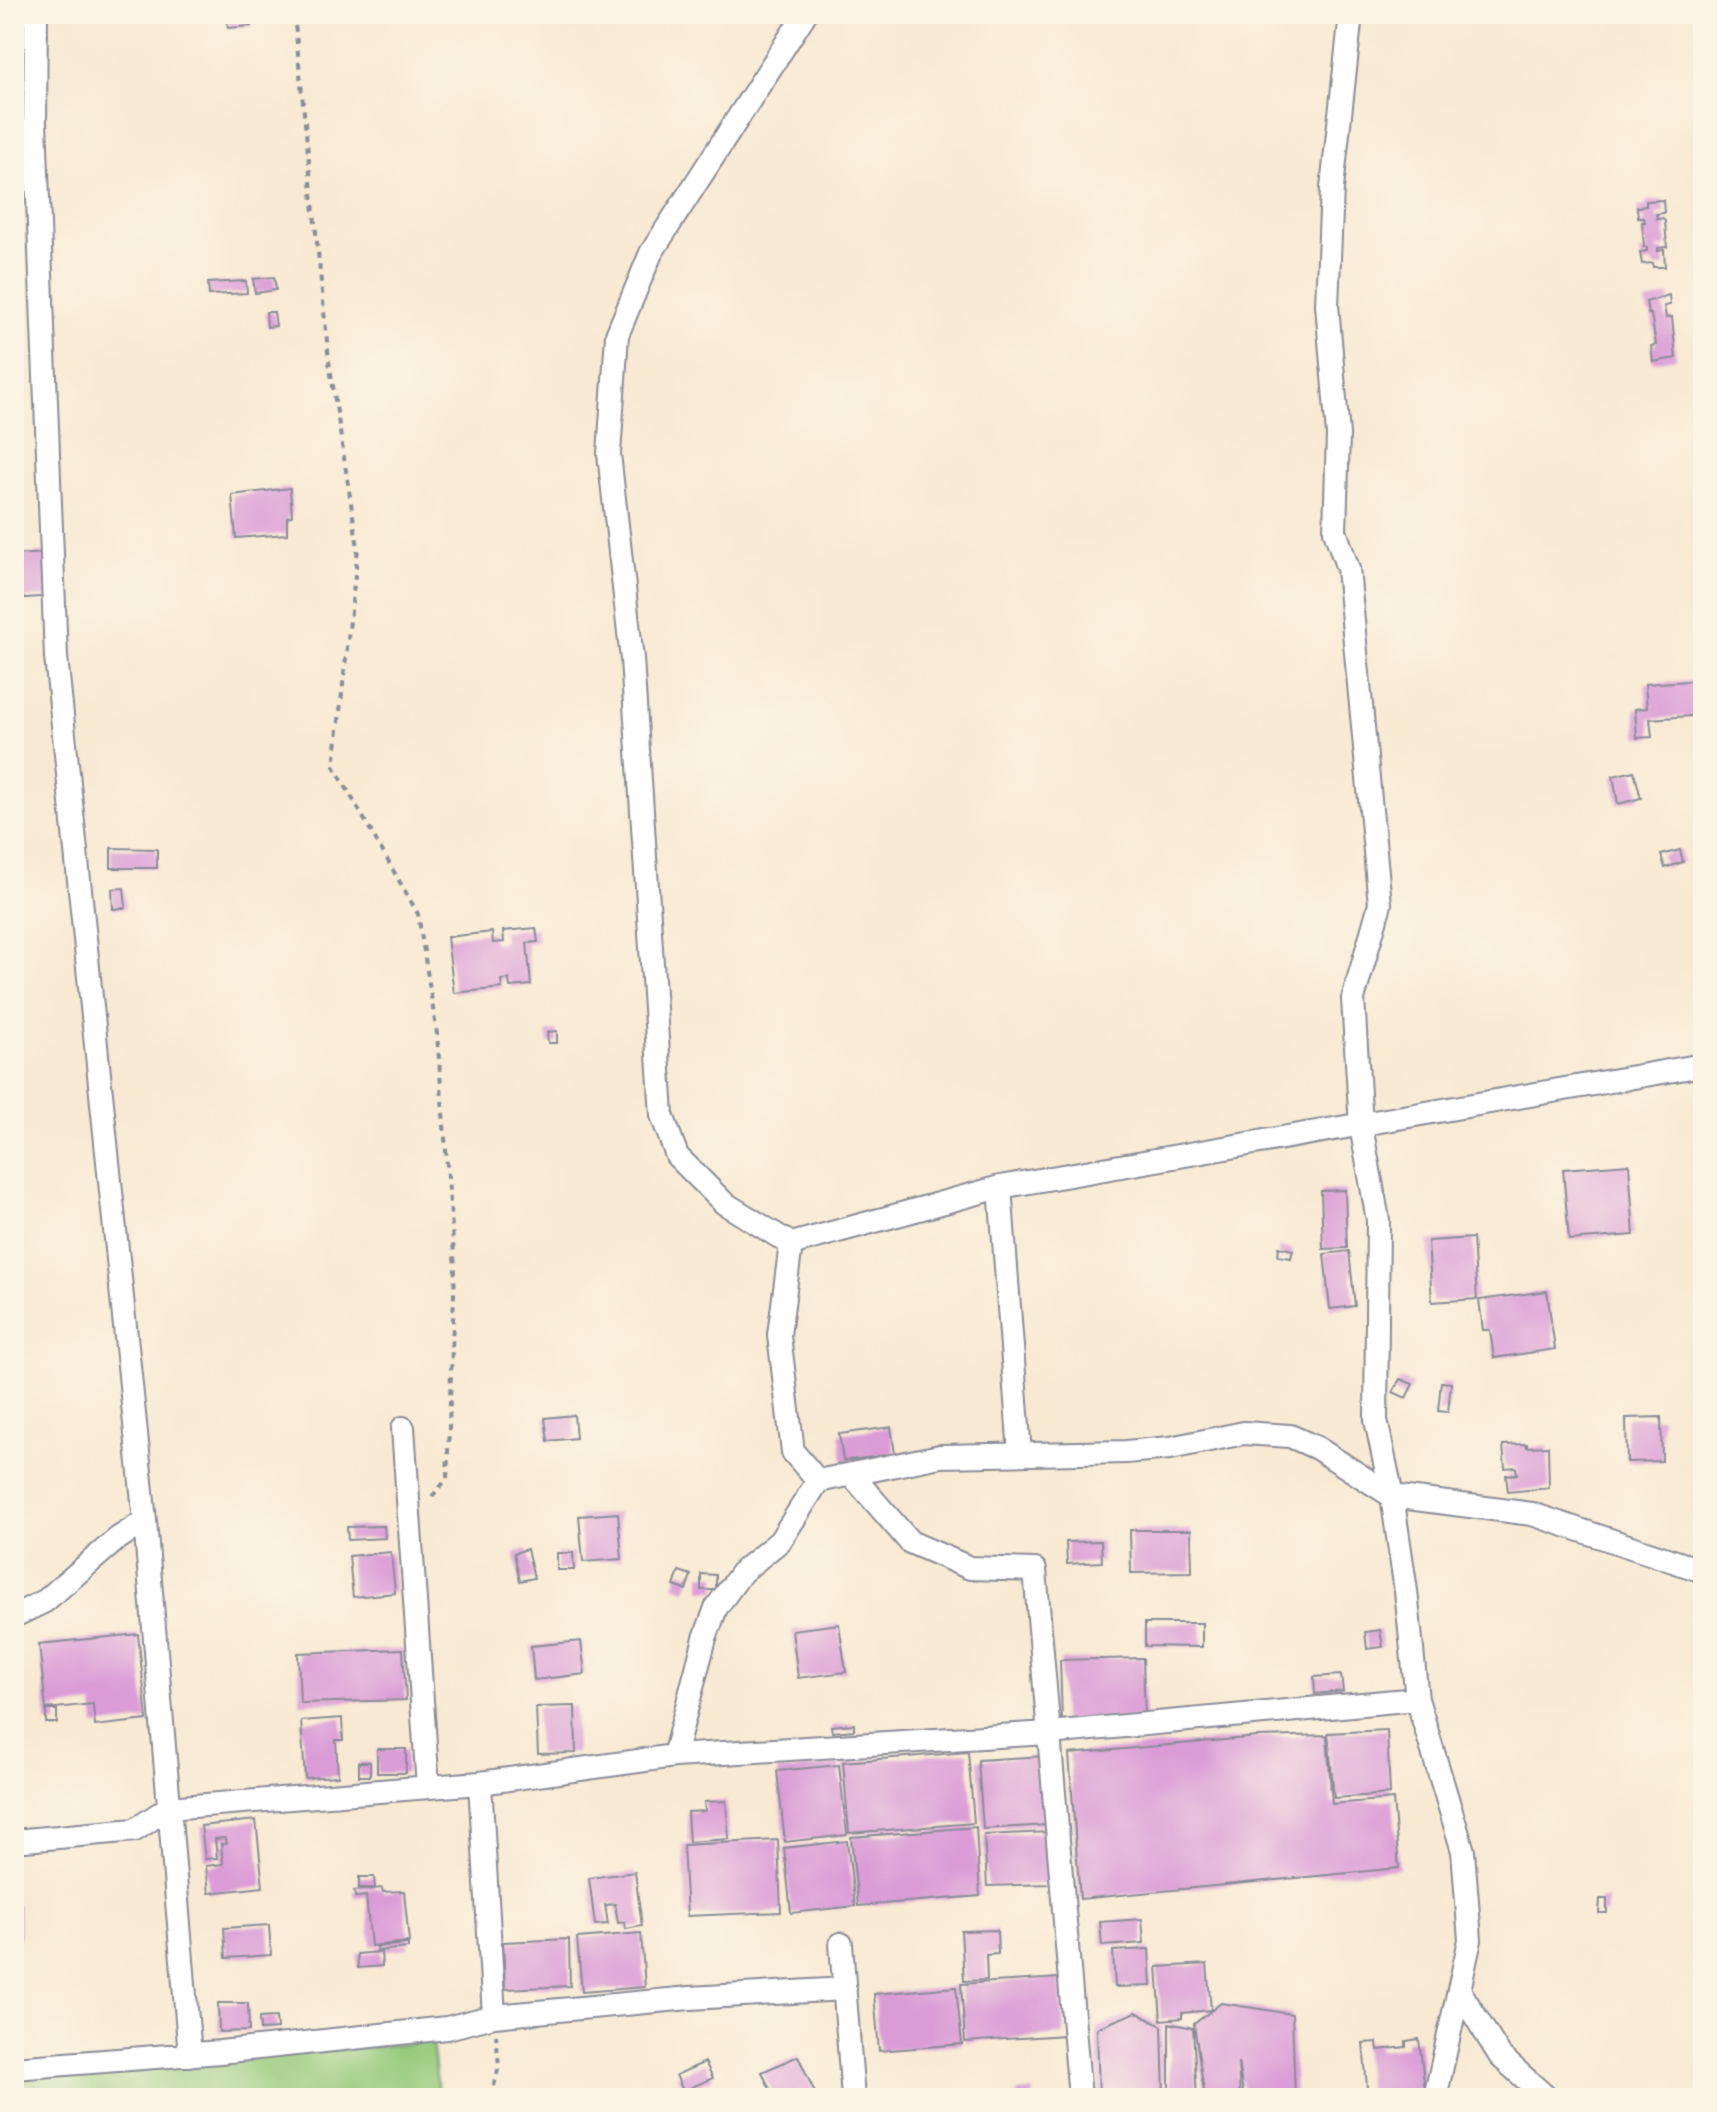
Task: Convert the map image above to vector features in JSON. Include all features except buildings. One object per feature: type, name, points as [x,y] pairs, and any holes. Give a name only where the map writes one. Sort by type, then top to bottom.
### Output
[{"type":"street","points":[[36,14],[35,122],[56,657],[145,1521],[190,2055]]},
{"type":"street","points":[[805,14],[651,253],[617,335],[609,454],[632,659],[662,1115],[677,1156],[724,1203],[791,1244],[1000,1187],[1703,1065]]},
{"type":"street","points":[[1351,14],[1332,188],[1327,305],[1338,435],[1335,531],[1348,569],[1380,904],[1353,999],[1361,1126],[1378,1220],[1376,1420],[1392,1496],[1406,1591],[1417,1699],[1463,1851],[1470,1940],[1435,2098]]},
{"type":"street","points":[[1000,1187],[1020,1454]]},
{"type":"street","points":[[791,1244],[779,1335],[793,1452],[818,1481]]},
{"type":"street","points":[[403,1428],[428,1787]]},
{"type":"street","points":[[674,1756],[716,1608],[742,1572],[780,1541],[818,1481],[940,1456],[1155,1450],[1244,1433],[1290,1436],[1317,1448],[1392,1496],[1532,1514],[1703,1571]]},
{"type":"street","points":[[851,1474],[910,1542],[970,1568],[1035,1570],[1080,2098]]},
{"type":"street","points":[[14,1616],[45,1601],[117,1539],[145,1521]]},
{"type":"street","points":[[14,1841],[135,1830],[168,1808],[480,1783],[674,1756],[1049,1733],[1417,1699]]},
{"type":"street","points":[[480,1783],[494,2016]]},
{"type":"street","points":[[841,1944],[853,2098]]},
{"type":"street","points":[[14,2068],[190,2055],[447,2028],[494,2016],[690,1998],[845,1989]]},
{"type":"street","points":[[1459,1990],[1500,2056],[1547,2098]]},
{"type":"path","points":[[294,14],[329,361],[358,548],[334,766],[418,914],[437,1034],[455,1268],[447,1479],[409,1523]]},
{"type":"path","points":[[491,2098],[499,2066],[494,2016]]},
{"type":"green space","points":[[432,2042],[439,2098],[14,2098],[14,2076]]}]
